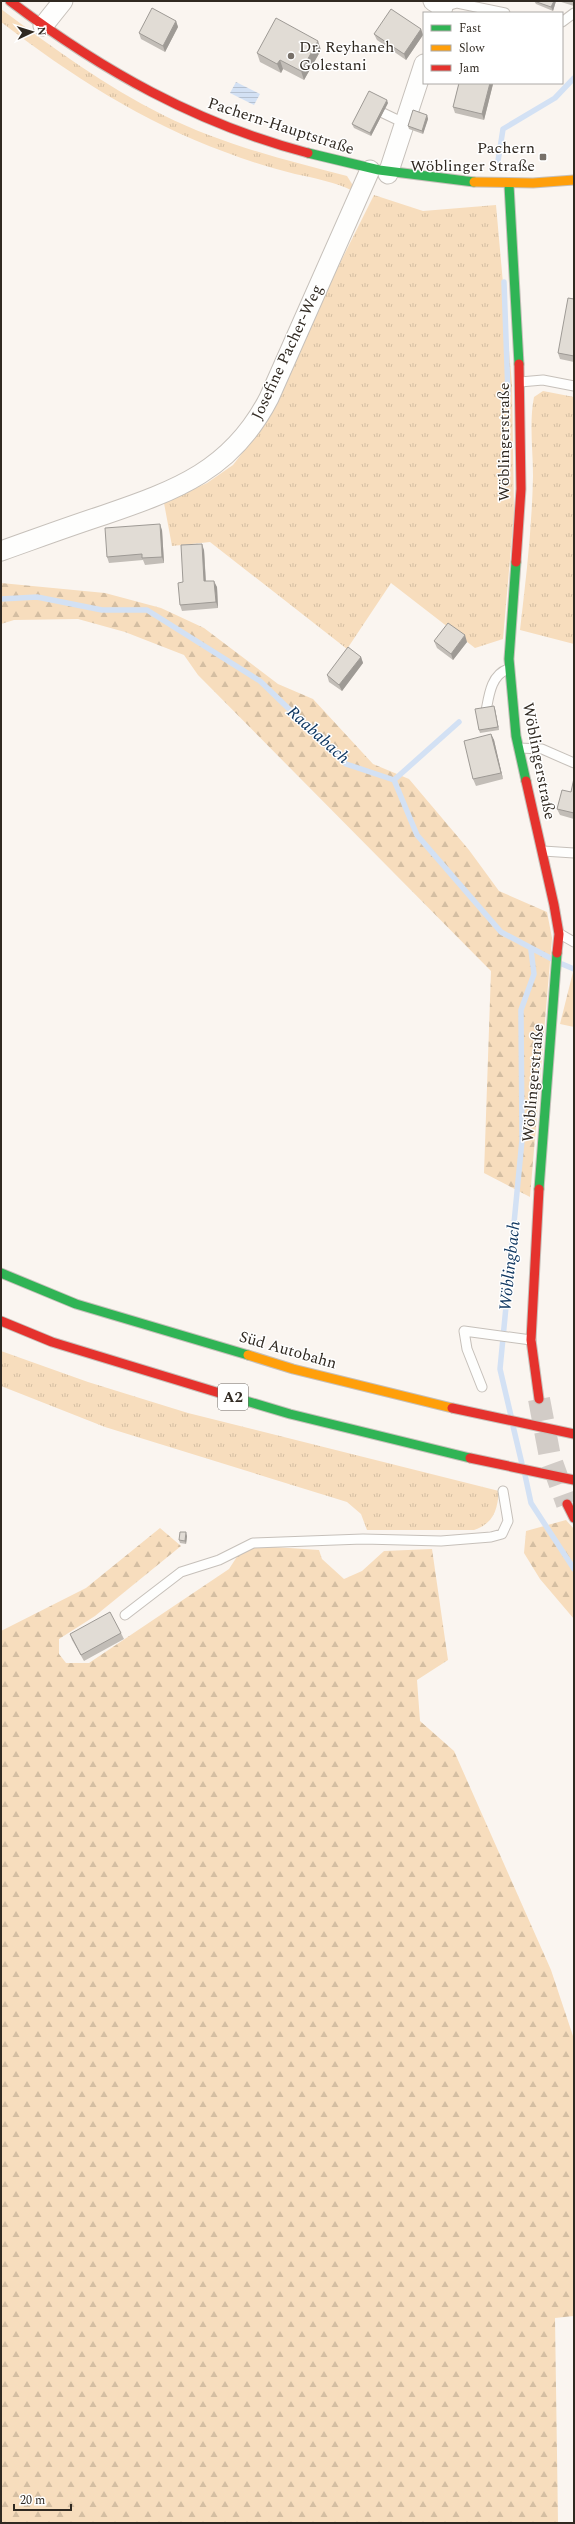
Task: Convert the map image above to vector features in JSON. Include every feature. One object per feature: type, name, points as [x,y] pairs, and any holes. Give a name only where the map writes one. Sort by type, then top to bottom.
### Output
[{"type":"main road","name":"Pachern-Hauptstraße","points":[[10,1],[43,26],[134,85],[200,117],[288,148],[379,172],[420,178],[509,185],[574,180]]},
{"type":"main road","name":"Wöblingerstraße","points":[[509,185],[520,382],[521,489],[510,669],[512,703],[519,748],[543,851],[559,934],[528,1340],[539,1399]]},
{"type":"main road","name":"Süd Autobahn","points":[[1,1273],[76,1304],[293,1369],[452,1408],[574,1434]]},
{"type":"main road","name":"A2","points":[[1,1322],[52,1342],[290,1414],[470,1458],[574,1480]]},
{"type":"main road","points":[[567,1504],[574,1518]]},
{"type":"street","points":[[43,26],[63,1]]},
{"type":"street","name":"Josefine Pacher-Weg","points":[[1,551],[169,492],[212,468],[232,450],[252,427],[269,398],[404,123],[423,67]]},
{"type":"lane","points":[[439,7],[457,3],[500,12]]},
{"type":"lane","points":[[563,21],[574,13]]},
{"type":"lane","points":[[383,113],[404,123]]},
{"type":"lane","points":[[520,382],[543,380],[574,386]]},
{"type":"lane","points":[[486,711],[492,685],[501,672],[510,669]]},
{"type":"lane","points":[[519,748],[542,749],[574,763]]},
{"type":"lane","points":[[543,851],[574,853]]},
{"type":"lane","points":[[559,934],[574,942]]},
{"type":"lane","points":[[482,1387],[468,1349],[464,1331],[528,1340]]},
{"type":"lane","points":[[125,1615],[181,1572],[219,1560],[253,1543],[363,1539],[441,1540],[490,1537],[502,1534],[508,1520],[503,1491]]},
{"type":"green space","points":[[1,9],[100,79],[163,115],[230,143],[347,176],[352,184],[353,191],[332,183],[295,174],[234,155],[195,140],[136,112],[81,79],[27,42],[1,22]]},
{"type":"green space","points":[[374,195],[423,211],[496,205],[512,384],[514,513],[503,639],[475,648],[391,583],[347,649],[210,542],[172,546],[164,503],[207,483],[233,465],[266,422],[322,299]]},
{"type":"green space","points":[[543,391],[574,397],[574,644],[520,630],[531,515],[533,476],[531,427],[534,397]]},
{"type":"green space","points":[[1,583],[105,593],[161,608],[204,628],[278,684],[313,699],[373,764],[409,779],[469,850],[499,891],[547,912],[552,938],[530,1197],[484,1173],[491,971],[198,675],[184,655],[125,632],[78,619],[14,620],[1,624]]},
{"type":"green space","points":[[574,968],[574,1027],[560,1024]]},
{"type":"green space","points":[[1,1351],[88,1382],[188,1413],[499,1491],[497,1505],[490,1520],[486,1524],[474,1530],[367,1530],[361,1514],[347,1502],[105,1427],[1,1386]]},
{"type":"green space","points":[[566,1520],[574,1529],[574,1619],[540,1579],[524,1553],[526,1531]]},
{"type":"green space","points":[[160,1528],[181,1546],[95,1616],[59,1639],[59,1654],[66,1663],[89,1663],[229,1569],[240,1552],[259,1546],[319,1550],[322,1559],[344,1579],[362,1571],[384,1551],[432,1549],[448,1660],[417,1680],[420,1721],[454,1751],[551,1970],[574,2039],[574,2316],[555,2318],[558,2523],[1,2523],[1,1631],[86,1588]]},
{"type":"water","points":[[236,82],[260,94],[254,105],[230,93]]},
{"type":"building","points":[[534,1],[554,1],[551,7]]},
{"type":"building","points":[[152,8],[176,21],[163,46],[139,33]]},
{"type":"building","points":[[391,9],[421,29],[404,54],[374,34]]},
{"type":"building","name":"Dr. Reyhaneh Golestani","points":[[276,18],[318,41],[301,71],[280,60],[277,64],[257,53]]},
{"type":"building","points":[[459,84],[490,84],[482,114],[453,107]]},
{"type":"building","points":[[369,91],[387,100],[370,133],[352,124]]},
{"type":"building","points":[[413,110],[427,115],[422,131],[408,126]]},
{"type":"building","points":[[568,298],[574,299],[574,356],[558,353]]},
{"type":"building","points":[[160,524],[162,557],[142,558],[142,554],[107,557],[105,528]]},
{"type":"building","points":[[202,544],[204,581],[214,581],[216,602],[180,605],[178,583],[183,582],[181,545]]},
{"type":"building","points":[[448,623],[465,635],[451,654],[434,641]]},
{"type":"building","points":[[348,647],[361,657],[339,685],[327,675]]},
{"type":"building","points":[[494,706],[498,727],[479,730],[475,709]]},
{"type":"building","points":[[491,734],[501,773],[473,779],[464,741]]},
{"type":"building","points":[[574,778],[574,813],[557,809],[562,790],[571,792]]},
{"type":"building","points":[[180,1532],[186,1532],[185,1541],[179,1540]]},
{"type":"building","points":[[110,1612],[121,1633],[81,1655],[70,1634]]},
{"type":"waterway","points":[[498,161],[503,129],[555,98],[574,78]]},
{"type":"waterway","points":[[504,282],[508,394]]},
{"type":"waterway","name":"Raababach","points":[[1,599],[37,597],[102,610],[147,610],[260,681],[346,764],[394,780],[417,835],[501,932],[552,959]]},
{"type":"waterway","points":[[394,780],[459,722]]},
{"type":"waterway","name":"Wöblingbach","points":[[511,1416],[500,1369],[522,1140],[521,1010],[534,974],[531,950]]},
{"type":"waterway","name":"Raababach","points":[[562,964],[574,969]]},
{"type":"waterway","name":"Wöblingbach","points":[[513,1426],[522,1464]]},
{"type":"waterway","name":"Wöblingbach","points":[[525,1475],[531,1503],[574,1569]]},
{"type":"tunnel","points":[[539,1399],[550,1457],[567,1504]]},
{"type":"traffic: fast","points":[[308,153],[379,170],[474,182]]},
{"type":"traffic: fast","points":[[509,185],[519,364]]},
{"type":"traffic: fast","points":[[516,562],[509,659],[516,736],[526,781]]},
{"type":"traffic: fast","points":[[539,1189],[557,953]]},
{"type":"traffic: fast","points":[[1,1273],[76,1304],[248,1355]]},
{"type":"traffic: fast","points":[[226,1395],[290,1414],[470,1458]]},
{"type":"traffic: slow","points":[[474,182],[533,183],[574,180]]},
{"type":"traffic: slow","points":[[248,1355],[293,1369],[452,1408]]},
{"type":"traffic: jam","points":[[10,1],[79,50],[152,92],[227,127],[308,153]]},
{"type":"traffic: jam","points":[[516,562],[521,489],[519,364]]},
{"type":"traffic: jam","points":[[526,781],[554,905],[559,934],[557,953]]},
{"type":"traffic: jam","points":[[539,1189],[531,1340],[539,1399]]},
{"type":"traffic: jam","points":[[1,1321],[52,1342],[226,1395]]},
{"type":"traffic: jam","points":[[452,1408],[574,1434]]},
{"type":"traffic: jam","points":[[470,1458],[574,1480]]},
{"type":"traffic: jam","points":[[567,1504],[574,1518]]},
{"type":"place","name":"Dr. Reyhaneh Golestani","points":[[291,56]]},
{"type":"place","name":"Pachern Wöblinger Straße","points":[[543,157]]}]
